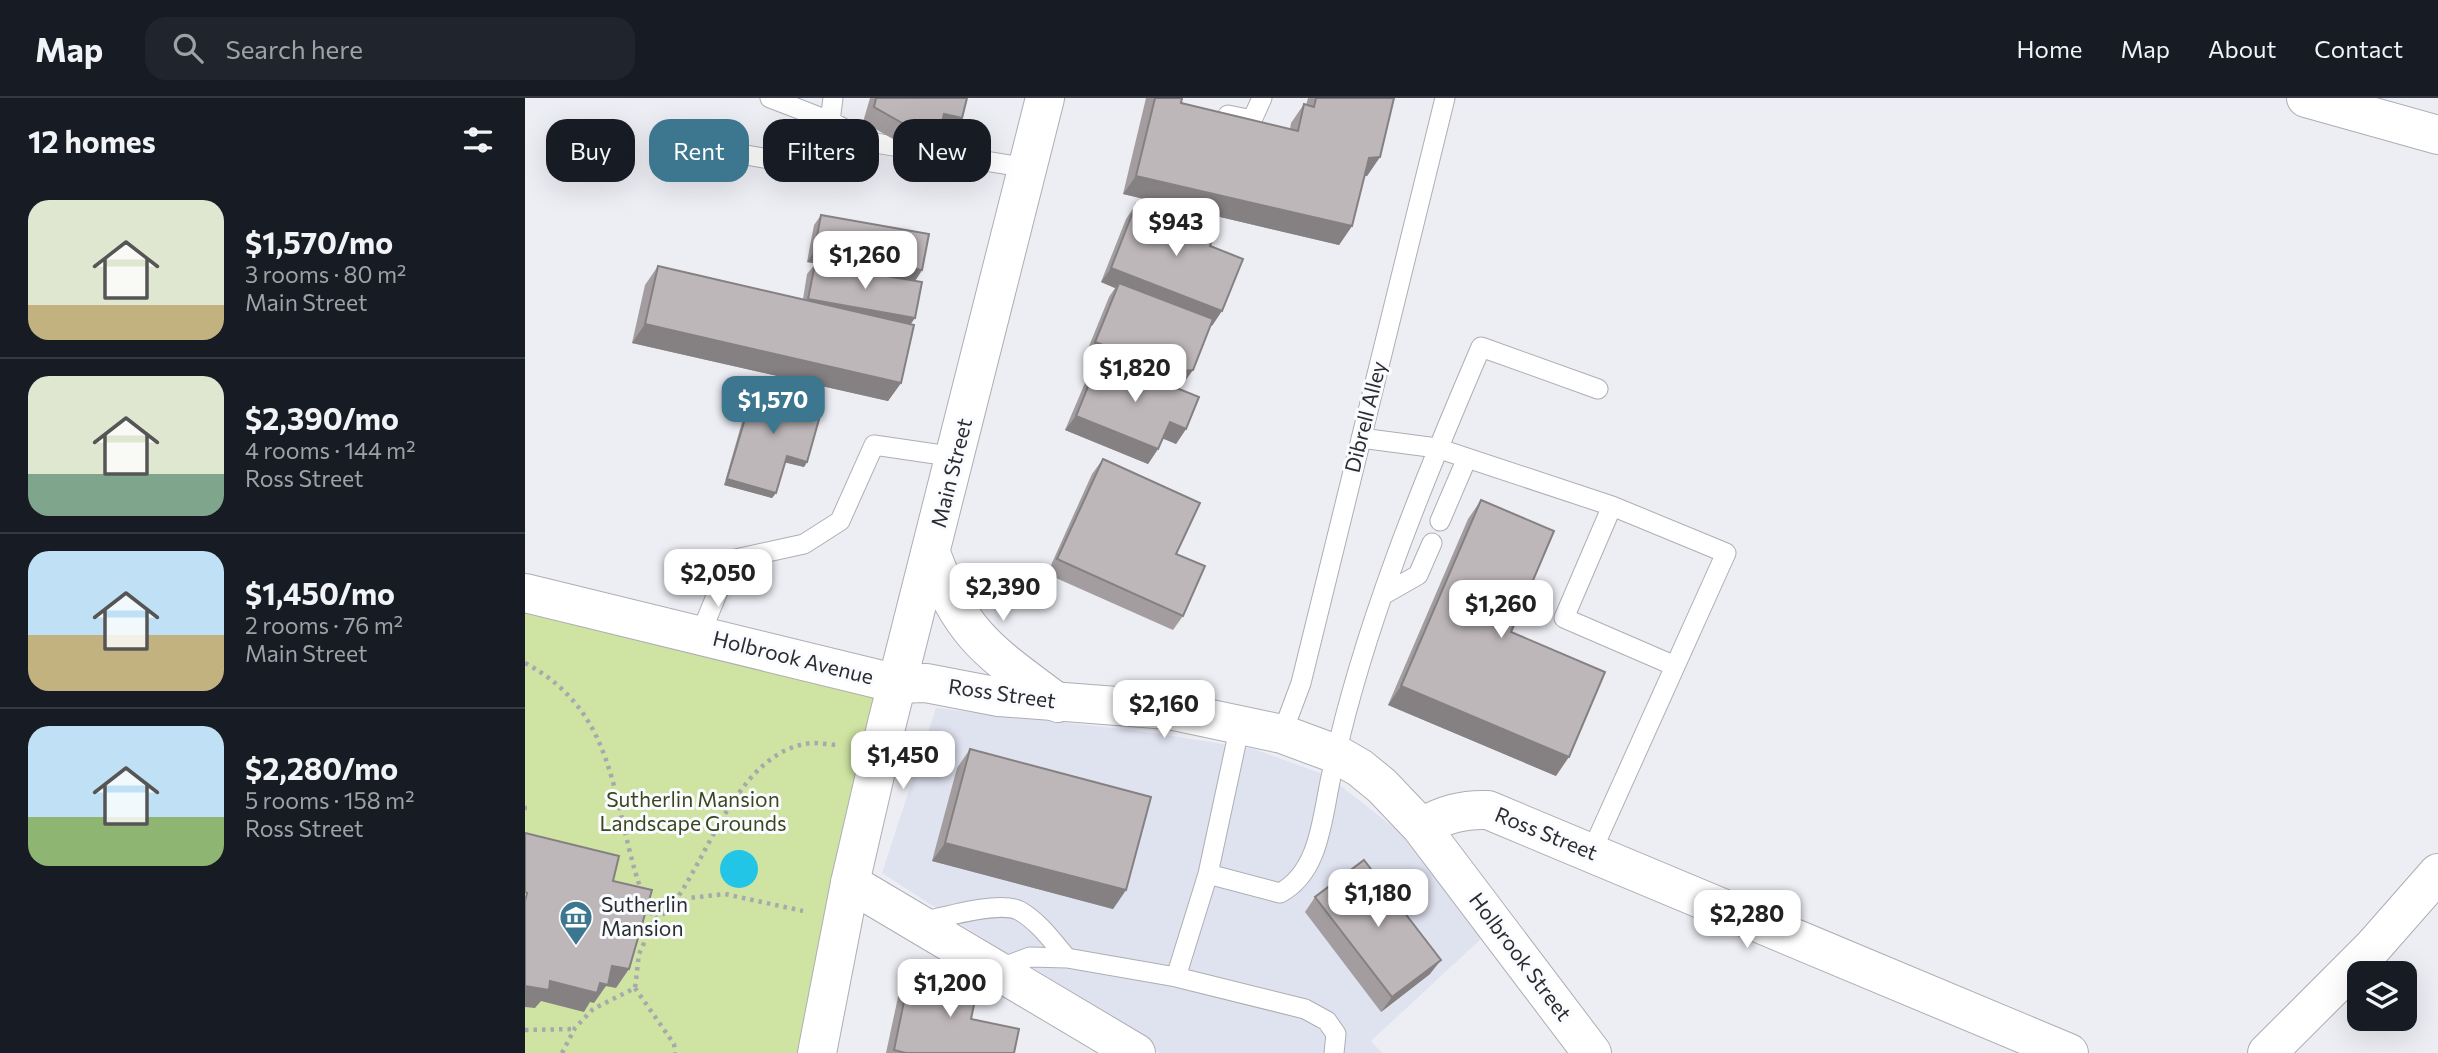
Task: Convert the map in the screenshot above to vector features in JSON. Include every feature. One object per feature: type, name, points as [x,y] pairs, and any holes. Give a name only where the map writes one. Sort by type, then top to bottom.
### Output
[{"type":"street","name":"Main Street","points":[[817,1053],[850,883],[1045,98]]},
{"type":"street","points":[[2306,98],[2438,135]]},
{"type":"street","points":[[932,553],[948,594],[971,632],[998,659],[1058,702]]},
{"type":"street","name":"Holbrook Avenue","points":[[525,593],[898,684]]},
{"type":"street","name":"Ross Street","points":[[898,684],[926,683],[999,697],[1169,710],[1282,734],[1336,754],[1382,786],[1421,827],[1443,815],[1465,809],[1488,810],[2069,1053]]},
{"type":"street","name":"Holbrook Street","points":[[1421,827],[1592,1053]]},
{"type":"street","points":[[2267,1053],[2373,947],[2438,873]]},
{"type":"street","points":[[850,883],[1136,1053]]},
{"type":"lane","points":[[770,98],[825,119]]},
{"type":"lane","points":[[830,119],[833,98]]},
{"type":"lane","points":[[1212,112],[1252,120],[1262,98]]},
{"type":"lane","name":"Dibrell Alley","points":[[1282,734],[1301,683],[1445,98]]},
{"type":"lane","points":[[879,144],[1028,168]]},
{"type":"lane","points":[[1208,874],[1280,893],[1295,885],[1315,850],[1336,754],[1383,596],[1437,448],[1481,347],[1598,389]]},
{"type":"lane","points":[[1361,438],[1437,448],[1612,506],[1726,553],[1591,853]]},
{"type":"lane","points":[[700,635],[731,560],[804,544],[840,521],[874,445],[956,457]]},
{"type":"lane","points":[[1440,521],[1467,458]]},
{"type":"lane","points":[[1612,506],[1563,618],[1675,666]]},
{"type":"lane","points":[[1383,596],[1418,576],[1432,543]]},
{"type":"lane","points":[[1176,977],[1208,874],[1240,725]]},
{"type":"lane","points":[[918,922],[985,909],[1017,909],[1033,921],[1067,958]]},
{"type":"lane","points":[[998,969],[1030,957],[1067,958],[1176,977],[1295,1007],[1327,1021],[1336,1034],[1334,1053]]},
{"type":"path","points":[[525,663],[563,688],[593,728],[620,797],[636,874],[655,919]]},
{"type":"path","points":[[669,909],[685,890],[720,820],[766,764],[786,751],[811,743],[839,745]]},
{"type":"path","points":[[675,1053],[674,1044],[635,988],[639,954],[655,919],[689,898],[725,894],[803,911]]},
{"type":"path","points":[[562,1053],[575,1028],[593,1009],[635,988]]},
{"type":"path","points":[[525,1030],[575,1028]]},
{"type":"shaded area","points":[[936,708],[1148,732],[1254,749],[1328,776],[1401,833],[1483,937],[1371,1041],[1382,1053],[1160,1053],[882,873]]},
{"type":"green space","name":"Sutherlin Mansion Landscape Grounds","points":[[525,593],[898,684],[817,1053],[525,1053]]},
{"type":"water","points":[[739,850],[753,855],[758,869],[753,883],[739,888],[725,883],[720,869],[725,855]]},
{"type":"building","points":[[876,98],[967,98],[962,118],[944,114],[943,119],[895,119],[874,107]]},
{"type":"building","points":[[1155,98],[1182,98],[1181,103],[1298,131],[1304,104],[1314,107],[1316,98],[1394,98],[1380,157],[1369,158],[1352,226],[1136,176]]},
{"type":"building","points":[[1136,204],[1214,234],[1210,246],[1243,259],[1222,311],[1111,268]]},
{"type":"building","points":[[821,215],[929,234],[922,270],[814,252]]},
{"type":"building","points":[[815,264],[922,282],[915,318],[808,299]]},
{"type":"building","points":[[658,266],[914,325],[901,383],[645,324]]},
{"type":"building","points":[[1119,283],[1213,319],[1193,370],[1173,372],[1095,342]]},
{"type":"building","points":[[1100,357],[1199,397],[1186,429],[1170,422],[1158,449],[1076,416]]},
{"type":"building","points":[[756,382],[805,396],[804,400],[823,405],[807,462],[787,456],[776,493],[727,479]]},
{"type":"building","points":[[1103,459],[1200,503],[1176,554],[1205,566],[1183,616],[1057,559]]},
{"type":"building","points":[[1481,500],[1554,531],[1511,632],[1605,672],[1569,757],[1401,686]]},
{"type":"building","points":[[970,749],[1151,797],[1126,890],[945,843]]},
{"type":"building","name":"Sutherlin Mansion","points":[[525,833],[619,856],[613,881],[652,890],[629,969],[612,966],[608,985],[600,983],[597,993],[550,981],[549,990],[525,986]]},
{"type":"building","points":[[1364,860],[1441,960],[1392,997],[1315,897]]},
{"type":"building","points":[[943,964],[981,971],[971,1019],[1019,1029],[1014,1053],[906,1053],[894,1050],[908,982],[937,988]]},
{"type":"place","name":"Sutherlin Mansion","points":[[576,947]]}]
